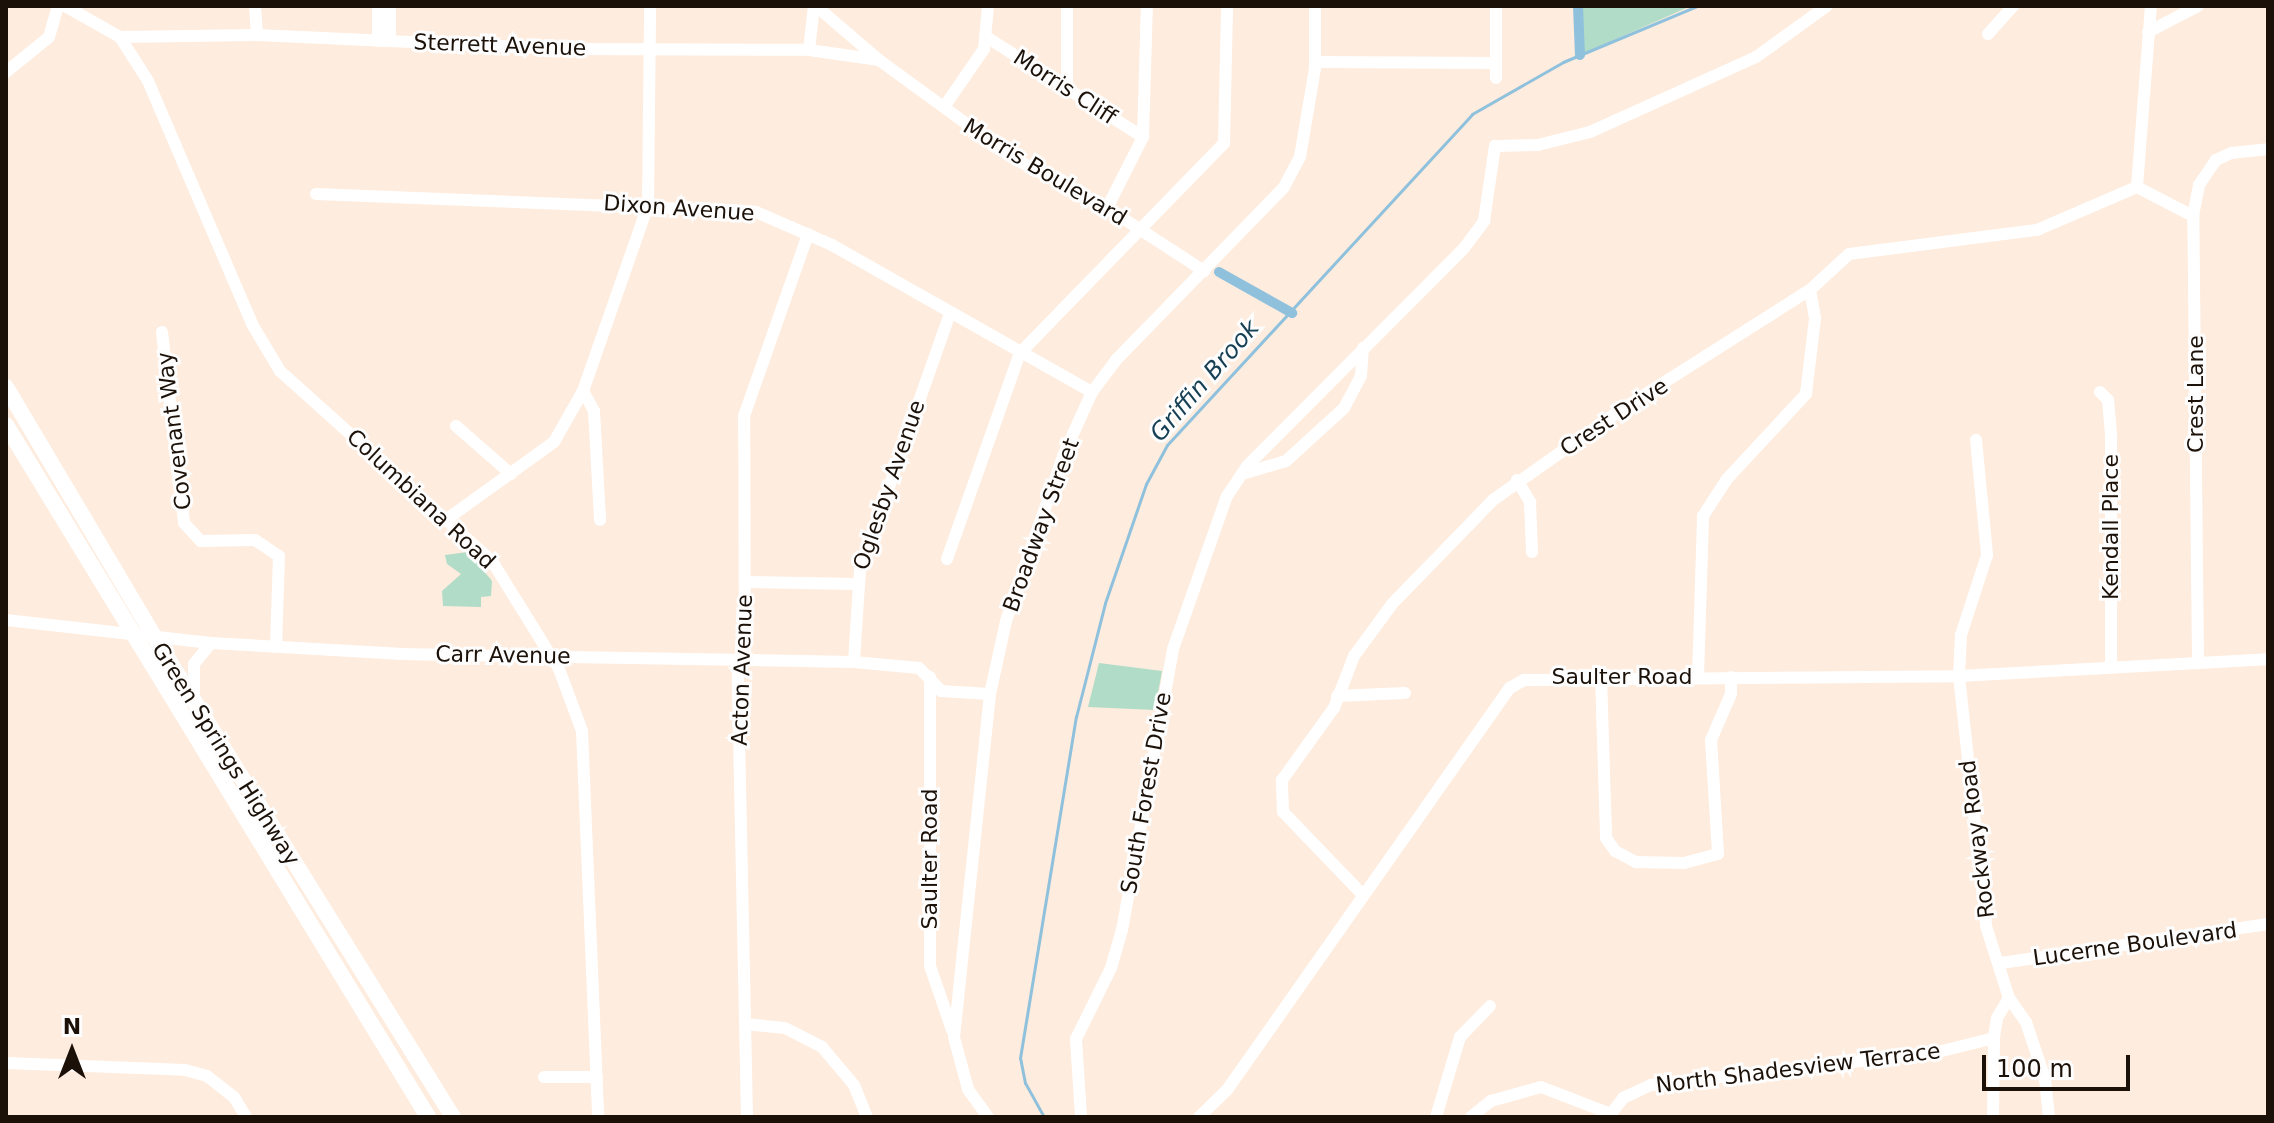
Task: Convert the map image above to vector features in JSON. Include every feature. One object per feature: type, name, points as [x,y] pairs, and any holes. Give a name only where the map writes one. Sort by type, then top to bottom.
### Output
[{"type":"main road","name":"Green Springs Highway","points":[[6,387],[196,705],[453,1117]]},
{"type":"main road","name":"Green Springs Highway","points":[[6,425],[428,1117]]},
{"type":"street","points":[[6,72],[49,37],[58,6]]},
{"type":"street","name":"Columbiana Road","points":[[65,6],[120,37],[148,81],[246,310],[280,371],[492,561],[552,656],[582,731],[598,1117]]},
{"type":"street","points":[[255,6],[257,35]]},
{"type":"street","points":[[378,6],[384,41]]},
{"type":"street","points":[[384,41],[390,6]]},
{"type":"street","points":[[447,519],[554,442],[583,391],[648,205],[650,6]]},
{"type":"street","name":"Morris Boulevard","points":[[809,50],[815,6]]},
{"type":"street","name":"Morris Boulevard","points":[[815,6],[879,60],[1015,159],[1107,208],[1204,271]]},
{"type":"street","points":[[944,107],[988,38],[988,6]]},
{"type":"street","points":[[1067,6],[1067,92]]},
{"type":"street","points":[[1107,208],[1143,137],[1147,6]]},
{"type":"street","points":[[947,559],[1020,353],[1224,143],[1227,6]]},
{"type":"street","name":"Broadway Street","points":[[988,1117],[968,1089],[954,1037],[990,694],[1015,595],[1063,456],[1092,392],[1284,187],[1300,157],[1315,62],[1315,6]]},
{"type":"street","points":[[1496,6],[1496,78]]},
{"type":"street","name":"South Forest Drive","points":[[1081,1117],[1076,1039],[1111,968],[1122,930],[1173,649],[1227,496],[1242,474],[1484,221],[1495,146],[1538,145],[1590,132],[1756,57],[1827,6]]},
{"type":"street","points":[[1988,34],[2013,6]]},
{"type":"street","points":[[2151,6],[2137,187],[2193,216]]},
{"type":"street","points":[[2148,32],[2198,6]]},
{"type":"street","name":"Sterrett Avenue","points":[[120,37],[257,35],[651,50],[809,50],[879,60]]},
{"type":"street","name":"Morris Cliff","points":[[988,38],[1067,92],[1143,137]]},
{"type":"street","points":[[1315,62],[1496,63]]},
{"type":"street","name":"Crest Lane","points":[[2198,662],[2193,216],[2205,172],[2216,160],[2242,151],[2268,149]]},
{"type":"street","name":"Crest Drive","points":[[1363,895],[1283,812],[1279,795],[1282,780],[1337,696],[1354,656],[1392,604],[1517,480],[1810,290],[1849,254],[2037,230],[2137,187]]},
{"type":"street","name":"Dixon Avenue","points":[[316,194],[648,205],[756,212],[808,234],[1092,392]]},
{"type":"street","name":"Acton Avenue","points":[[747,1117],[738,671],[745,660],[744,416],[808,234]]},
{"type":"street","points":[[1698,677],[1703,516],[1727,479],[1806,394],[1815,318],[1810,290]]},
{"type":"street","name":"Oglesby Avenue","points":[[854,662],[856,584],[950,314]]},
{"type":"street","name":"Covenant Way","points":[[162,332],[184,523],[201,541],[255,540],[279,556],[276,647]]},
{"type":"street","points":[[1242,474],[1286,461],[1344,408],[1361,376],[1363,348]]},
{"type":"street","points":[[583,391],[594,411],[600,520]]},
{"type":"street","name":"Kendall Place","points":[[2100,392],[2108,400],[2111,437],[2111,666]]},
{"type":"street","points":[[456,426],[511,474]]},
{"type":"street","name":"Rockway Road","points":[[1976,440],[1987,555],[1961,635],[1959,676],[1986,926],[2001,963],[2009,998],[2026,1022],[2045,1079],[2049,1117]]},
{"type":"street","points":[[1517,480],[1530,502],[1532,552]]},
{"type":"street","points":[[746,582],[856,584]]},
{"type":"street","points":[[97,631],[114,624],[111,596]]},
{"type":"street","name":"Carr Avenue","points":[[6,620],[155,638],[276,647],[854,662],[919,668],[941,691],[990,694]]},
{"type":"street","points":[[196,705],[190,680],[194,664],[211,643]]},
{"type":"street","name":"Saulter Road","points":[[1199,1117],[1227,1090],[1510,688],[1535,677],[1959,676],[2268,659]]},
{"type":"street","points":[[1601,676],[1606,838],[1615,851],[1636,862],[1684,863],[1718,854],[1711,740],[1731,694],[1731,677]]},
{"type":"street","name":"Saulter Road","points":[[930,677],[930,966],[954,1037]]},
{"type":"street","points":[[1337,696],[1405,693]]},
{"type":"street","name":"Lucerne Boulevard","points":[[2001,963],[2268,924]]},
{"type":"street","points":[[1993,1117],[1994,1038],[1997,1018],[2009,998]]},
{"type":"street","points":[[1436,1117],[1460,1037],[1490,1006]]},
{"type":"street","points":[[745,1024],[785,1028],[822,1047],[854,1085],[867,1117]]},
{"type":"street","name":"North Shadesview Terrace","points":[[1611,1116],[1623,1098],[1651,1085],[1934,1053],[1994,1038]]},
{"type":"street","points":[[6,1063],[185,1070],[207,1076],[234,1097],[246,1117]]},
{"type":"street","points":[[544,1077],[597,1077]]},
{"type":"street","points":[[1471,1117],[1491,1101],[1541,1087],[1611,1116]]},
{"type":"green space","points":[[1578,6],[1691,6],[1580,55]]},
{"type":"green space","points":[[468,552],[492,581],[491,596],[481,597],[481,607],[443,606],[442,591],[461,574],[447,564],[445,555]]},
{"type":"green space","points":[[1099,663],[1162,671],[1155,710],[1088,707]]},
{"type":"waterway","points":[[1578,6],[1580,55]]},
{"type":"waterway","name":"Griffin Brook","points":[[1044,1117],[1025,1083],[1020,1058],[1076,717],[1105,603],[1146,484],[1167,445],[1472,114],[1563,62],[1697,6]]},
{"type":"waterway","points":[[1219,272],[1292,313]]}]
